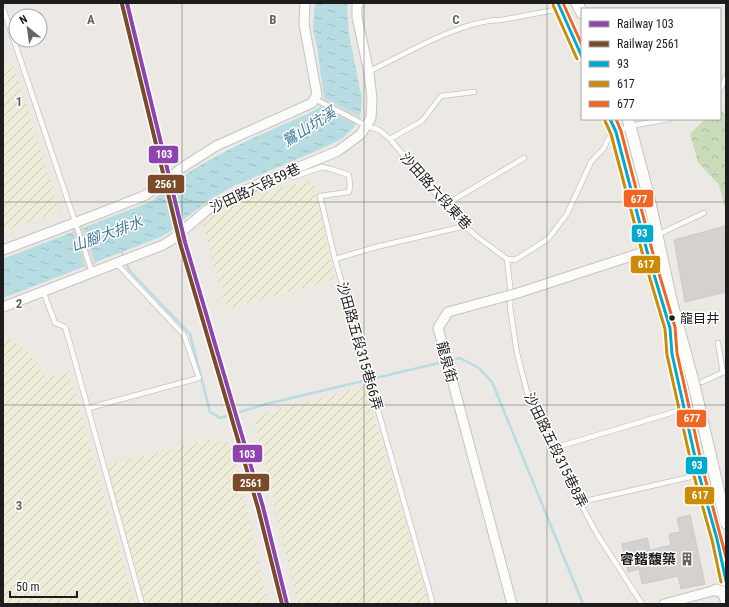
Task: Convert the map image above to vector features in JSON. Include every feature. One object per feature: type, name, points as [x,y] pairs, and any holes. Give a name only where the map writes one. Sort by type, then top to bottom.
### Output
[{"type":"street","points":[[3,250],[146,195],[183,167],[216,146],[312,103],[317,95],[304,24],[305,3]]},
{"type":"street","points":[[359,3],[356,15],[372,98],[371,118],[367,126]]},
{"type":"street","points":[[559,6],[581,55]]},
{"type":"street","points":[[610,120],[616,132],[647,251],[685,378],[691,384],[698,383]]},
{"type":"street","points":[[629,122],[648,194],[671,300],[698,383],[726,523]]},
{"type":"street","name":"沙田路六段59巷","points":[[3,307],[163,245],[173,239],[214,205],[338,151],[360,134],[367,126]]},
{"type":"street","name":"龍泉街","points":[[512,604],[438,328],[448,312],[518,293],[659,247]]},
{"type":"street","points":[[670,328],[672,354],[684,409],[699,474],[717,539],[726,581]]},
{"type":"street","points":[[684,409],[691,406],[694,409],[704,446],[709,460],[714,467]]},
{"type":"street","points":[[664,604],[721,589],[726,600]]},
{"type":"lane","points":[[368,72],[446,34],[469,26],[559,6]]},
{"type":"lane","points":[[3,8],[92,272]]},
{"type":"lane","points":[[721,88],[726,77]]},
{"type":"lane","points":[[390,139],[422,121],[441,96],[474,92]]},
{"type":"lane","name":"沙田路六段東巷","points":[[315,99],[367,126],[379,130],[390,139],[445,205],[465,226],[507,259]]},
{"type":"lane","points":[[507,259],[515,260],[548,239],[567,214],[591,162],[604,148],[608,139],[629,122],[656,120]]},
{"type":"lane","points":[[445,205],[524,158]]},
{"type":"lane","name":"沙田路五段315巷66弄","points":[[287,172],[293,177],[322,167],[349,175],[349,192],[320,196],[335,259],[433,604]]},
{"type":"lane","points":[[657,235],[704,213]]},
{"type":"lane","points":[[335,259],[376,247],[465,226]]},
{"type":"lane","name":"沙田路五段315巷8弄","points":[[507,259],[511,295],[510,307],[517,353],[527,392],[536,415],[554,448],[570,484],[597,534],[642,604]]},
{"type":"lane","points":[[89,408],[199,378],[184,335],[116,263]]},
{"type":"lane","points":[[43,291],[55,323],[64,327],[89,408],[142,604]]},
{"type":"lane","points":[[698,383],[724,372],[718,343]]},
{"type":"lane","points":[[554,448],[684,409]]},
{"type":"lane","points":[[581,502],[699,474]]},
{"type":"shaded area","points":[[13,64],[60,211],[3,232],[3,67]]},
{"type":"shaded area","points":[[313,180],[335,279],[226,309],[203,223],[237,199]]},
{"type":"shaded area","points":[[11,339],[32,355],[46,378],[69,371],[135,604],[3,604],[3,342]]},
{"type":"shaded area","points":[[365,386],[429,604],[298,604],[253,416]]},
{"type":"shaded area","points":[[208,440],[232,442],[268,604],[145,604],[107,465]]},
{"type":"green space","points":[[721,112],[726,114],[726,211],[719,185],[698,162],[690,134],[704,120],[721,120]]},
{"type":"water","points":[[315,3],[348,3],[349,34],[362,99],[361,112],[354,127],[343,138],[234,186],[212,198],[168,233],[158,238],[3,298],[3,259],[152,201],[187,173],[206,162],[246,141],[320,107],[324,98],[317,46],[313,30]]},
{"type":"pier","points":[[323,97],[361,116],[357,125],[318,106]]},
{"type":"pier","points":[[83,225],[96,264],[85,268],[72,230]]},
{"type":"building","points":[[725,226],[726,292],[685,302],[674,240]]},
{"type":"building","points":[[690,515],[705,584],[681,589],[678,576],[642,584],[639,569],[628,572],[622,544],[647,538],[650,550],[671,545],[669,534],[680,532],[677,518]]},
{"type":"waterway","points":[[121,250],[129,270],[190,334],[210,412],[220,418],[266,404],[460,358],[479,368],[492,382],[583,604]]},
{"type":"rail line","name":"103","points":[[127,3],[185,242],[263,507],[287,604]]},
{"type":"rail line","name":"2561","points":[[122,4],[180,243],[258,508],[282,604]]},
{"type":"transit line","name":"93","points":[[558,3],[581,55]]},
{"type":"transit line","name":"677","points":[[563,3],[581,43]]},
{"type":"transit line","name":"617","points":[[553,5],[577,59]]},
{"type":"transit line","name":"93","points":[[610,120],[616,132],[647,251],[670,328],[672,354],[699,475],[717,539],[726,581]]},
{"type":"transit line","name":"677","points":[[616,120],[621,131],[652,250],[675,327],[677,353],[704,474],[726,557]]},
{"type":"transit line","name":"617","points":[[605,121],[611,134],[642,252],[665,329],[667,355],[694,476],[712,540],[721,582]]},
{"type":"place","name":"龍目井","points":[[672,318]]},
{"type":"place","name":"睿鍇馥築","points":[[687,559]]},
{"type":"water label","name":"鷺山坑溪","points":[[309,127]]},
{"type":"water label","name":"山腳大排水","points":[[107,234]]}]
